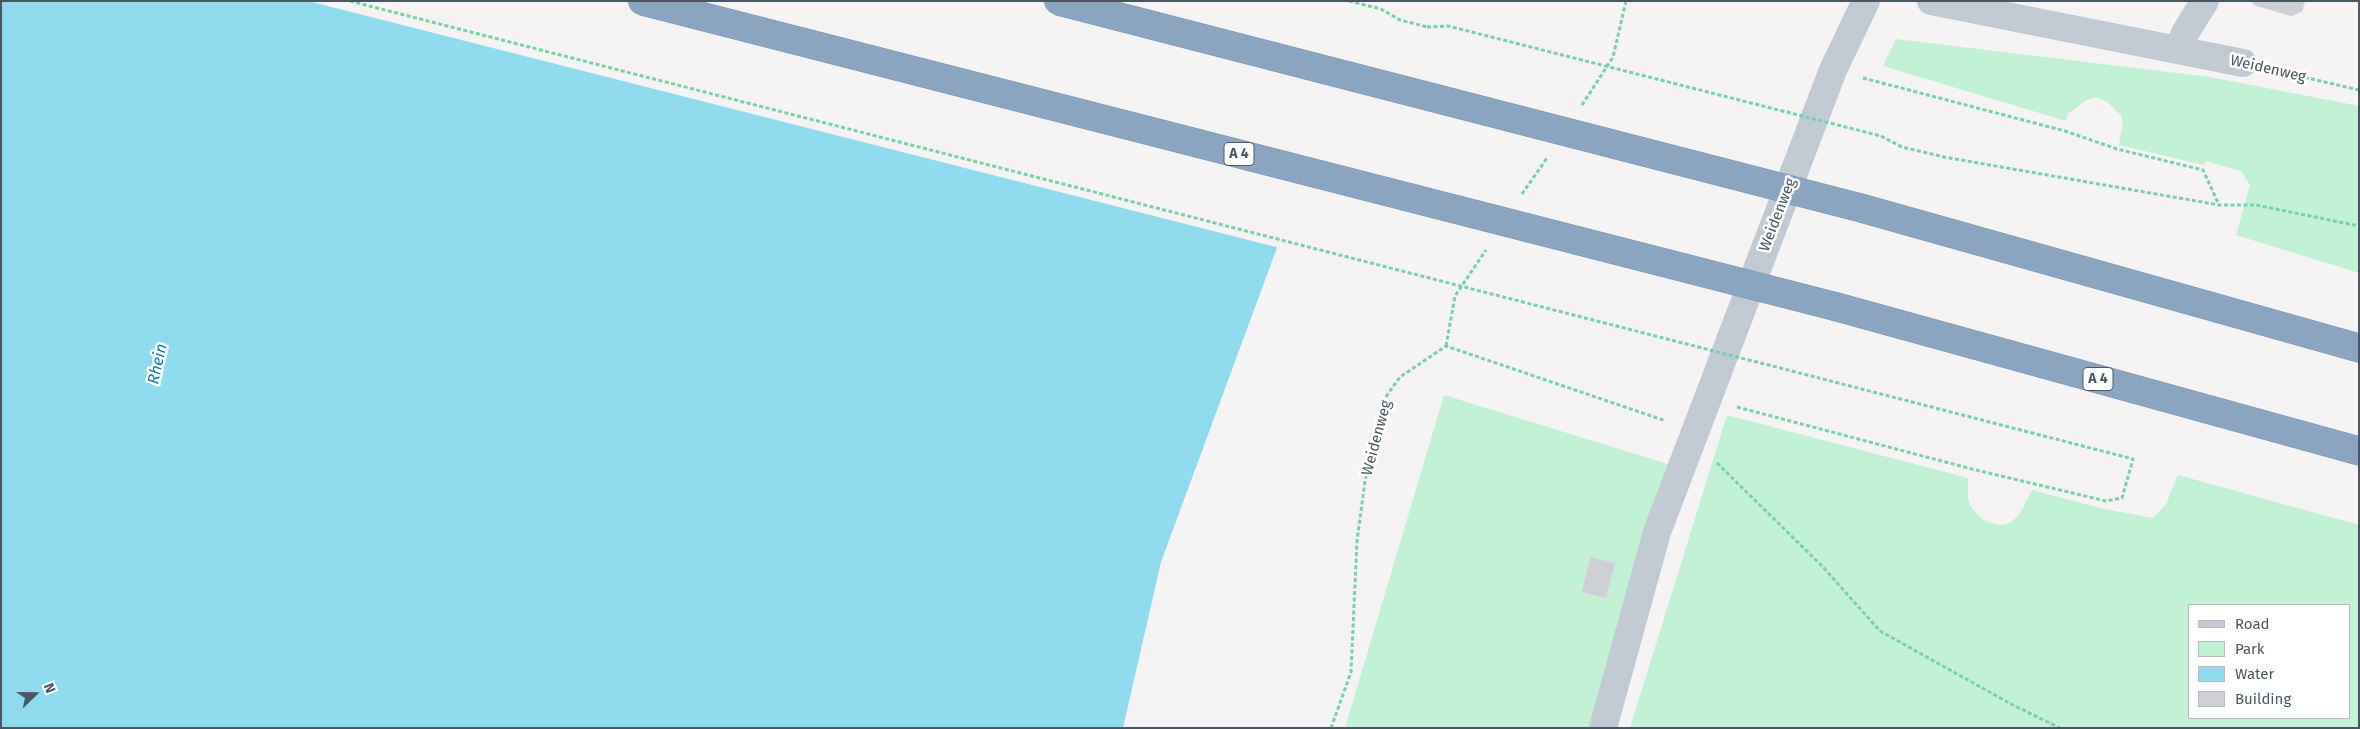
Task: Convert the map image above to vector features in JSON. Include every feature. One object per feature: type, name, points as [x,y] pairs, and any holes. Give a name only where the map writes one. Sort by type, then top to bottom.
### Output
[{"type":"highway","name":"A 4","points":[[642,1],[1836,307],[2359,451]]},
{"type":"highway","points":[[1058,1],[1861,208],[2359,348]]},
{"type":"street","name":"Weidenweg","points":[[1603,728],[1657,532],[1833,70],[1866,1]]},
{"type":"street","name":"Weidenweg","points":[[1931,1],[2243,63]]},
{"type":"street","points":[[2178,49],[2205,1]]},
{"type":"path","points":[[350,1],[2133,459],[2122,498],[2106,501],[1972,469],[1708,399]]},
{"type":"path","points":[[1349,1],[1381,10],[1400,20],[1427,27],[1448,26],[1881,136],[1902,147],[1944,157],[2220,205],[2256,205],[2359,226]]},
{"type":"path","points":[[1581,106],[1613,57],[1626,1]]},
{"type":"path","name":"Weidenweg","points":[[2243,63],[2359,90]]},
{"type":"path","points":[[1833,70],[2065,131],[2117,149],[2203,170],[2220,205]]},
{"type":"path","points":[[1521,197],[1548,156]]},
{"type":"path","points":[[1488,246],[1455,296],[1446,346],[1694,434],[1822,566],[1880,631],[2011,704],[2060,728]]},
{"type":"path","name":"Weidenweg","points":[[1332,728],[1351,672],[1357,541],[1366,481],[1385,398],[1400,377],[1446,346]]},
{"type":"green space","points":[[1896,39],[2210,77],[2359,106],[2359,273],[2236,235],[2250,185],[2241,171],[2206,161],[2204,165],[2119,145],[2123,121],[2121,115],[2106,101],[2095,97],[2085,101],[2068,114],[2066,121],[1883,66]]},
{"type":"green space","points":[[1444,395],[1668,464],[1611,658],[1593,728],[1345,728]]},
{"type":"green space","points":[[1727,415],[1968,478],[1968,496],[1972,508],[1982,518],[1995,524],[2008,524],[2014,520],[2022,510],[2032,490],[2104,509],[2153,518],[2166,504],[2178,475],[2359,525],[2359,728],[1630,728]]},
{"type":"water","name":"Rhein","points":[[1,1],[1368,1],[1161,562],[1123,728],[1,728]]},
{"type":"pier","points":[[308,1],[1371,1],[1280,248]]},
{"type":"building","points":[[2252,1],[2305,1],[2302,11],[2292,16],[2254,5]]},
{"type":"building","points":[[1591,557],[1615,563],[1606,598],[1582,592]]}]
